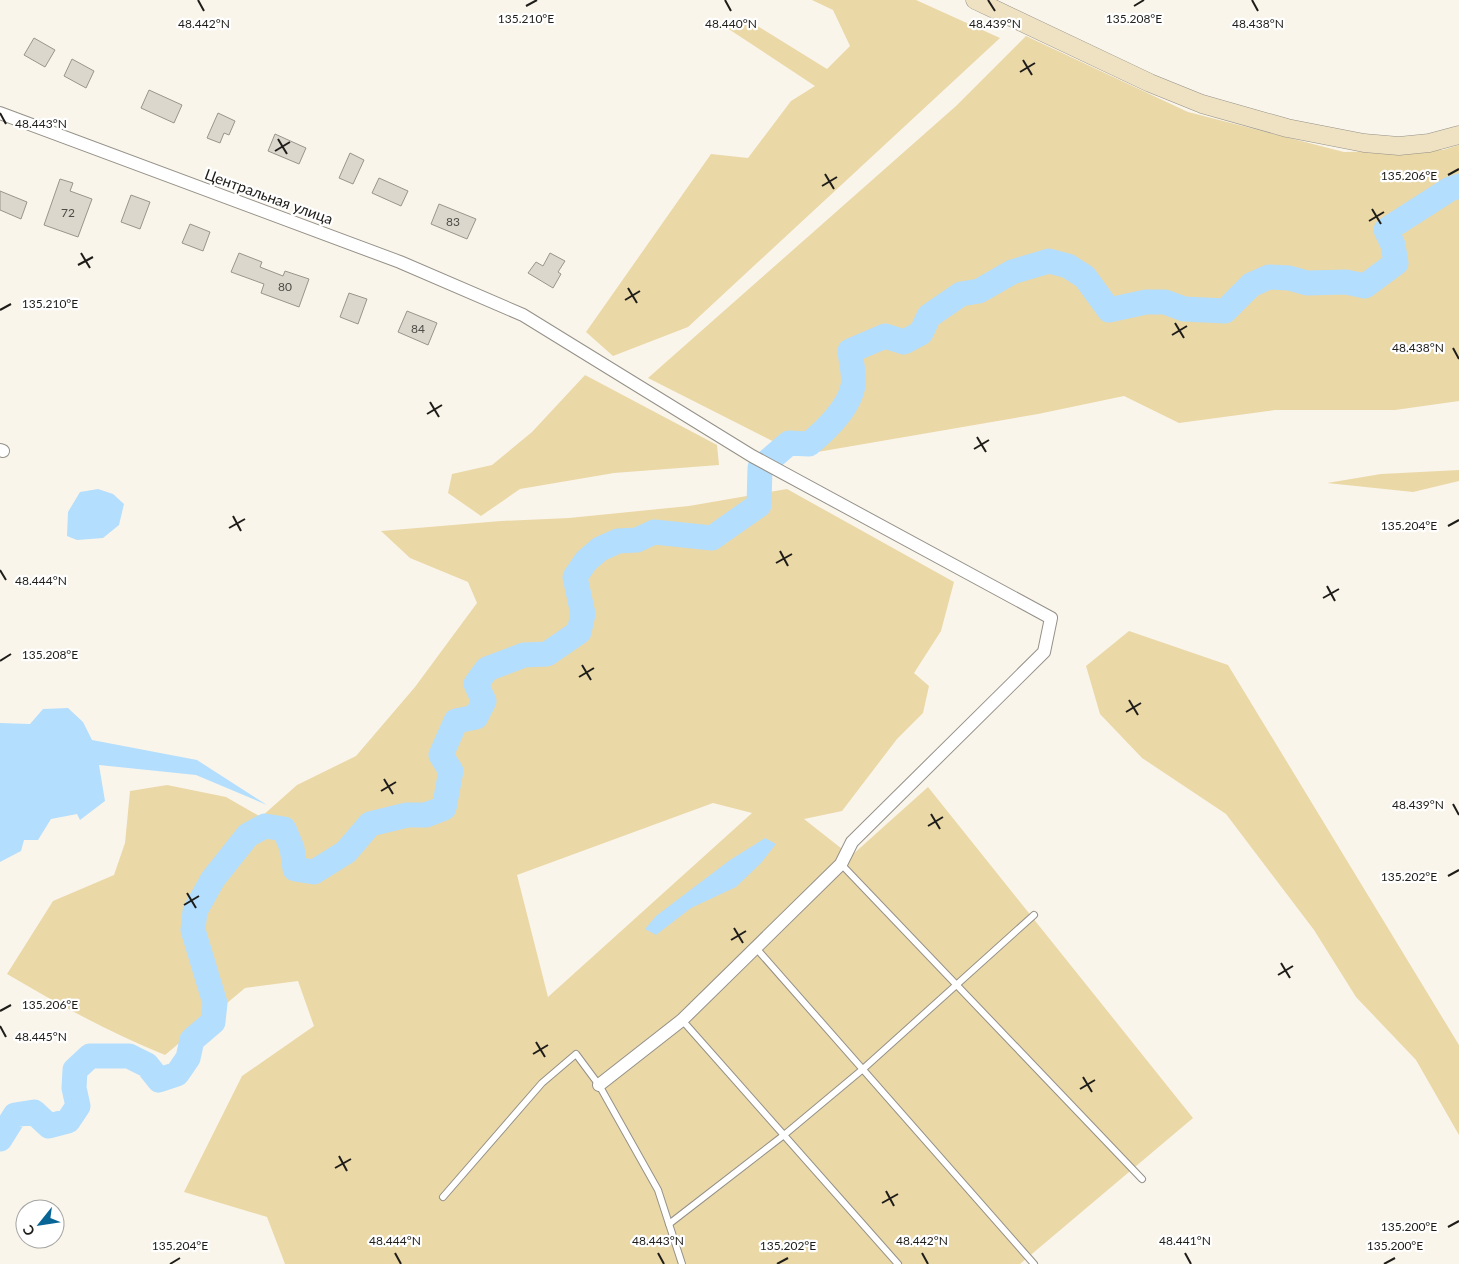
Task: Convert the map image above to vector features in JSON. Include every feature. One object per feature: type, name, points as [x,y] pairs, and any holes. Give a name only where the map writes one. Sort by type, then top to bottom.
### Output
[{"type":"main road","points":[[975,0],[1150,83],[1202,104],[1287,128],[1364,144],[1399,146],[1429,143],[1459,135]]},
{"type":"street","name":"Центральная улица","points":[[0,113],[400,262],[523,315],[752,456],[1051,618],[1044,652],[852,842],[841,864]]},
{"type":"street","points":[[599,1086],[682,1020],[841,864]]},
{"type":"lane","points":[[841,864],[1142,1179]]},
{"type":"lane","points":[[669,1224],[784,1135],[863,1069],[1034,915]]},
{"type":"lane","points":[[756,948],[1034,1264]]},
{"type":"lane","points":[[682,1020],[898,1264]]},
{"type":"lane","points":[[443,1197],[542,1083],[576,1054],[599,1086],[658,1190],[682,1264]]},
{"type":"shaded area","points":[[812,0],[916,0],[1000,38],[688,327],[613,356],[586,332],[711,154],[748,158],[791,101],[815,86],[724,26],[751,22],[827,69],[850,46],[833,10]]},
{"type":"shaded area","points":[[1026,36],[1188,112],[1344,152],[1443,150],[1459,145],[1459,401],[1395,410],[1275,410],[1179,423],[1124,396],[1038,414],[800,455],[648,378],[956,106]]},
{"type":"shaded area","points":[[585,375],[717,445],[719,465],[614,473],[520,489],[481,516],[448,493],[452,474],[492,465],[532,432]]},
{"type":"shaded area","points":[[1459,470],[1459,481],[1413,492],[1327,483],[1381,474]]},
{"type":"shaded area","points":[[787,489],[954,582],[941,631],[914,673],[929,686],[923,713],[897,739],[842,811],[804,819],[851,856],[928,787],[1193,1118],[1020,1264],[285,1264],[267,1217],[184,1192],[242,1076],[314,1026],[298,981],[245,988],[165,1055],[85,1018],[7,974],[53,901],[114,875],[125,843],[130,791],[167,785],[226,797],[261,817],[297,785],[356,756],[415,687],[477,603],[468,582],[410,558],[381,531],[501,521],[569,518],[689,506]],"holes":[[[713,803],[752,813],[548,997],[517,875]]]},
{"type":"shaded area","points":[[1129,631],[1228,665],[1459,1045],[1459,1135],[1416,1060],[1356,997],[1314,930],[1226,814],[1142,758],[1100,714],[1086,666]]},
{"type":"water","points":[[98,489],[113,494],[124,504],[119,525],[103,538],[77,540],[67,536],[68,512],[80,492]]},
{"type":"water","points":[[68,708],[83,722],[92,740],[197,760],[267,805],[196,775],[99,765],[105,801],[80,820],[77,814],[51,819],[38,840],[24,840],[21,851],[0,862],[0,723],[30,724],[43,709]]},
{"type":"water","points":[[765,838],[776,844],[761,863],[736,887],[691,908],[656,935],[645,929],[656,916],[730,860]]},
{"type":"building","points":[[34,38],[55,50],[45,67],[24,55]]},
{"type":"building","points":[[72,59],[94,71],[86,88],[64,76]]},
{"type":"building","points":[[149,90],[182,105],[174,123],[141,108]]},
{"type":"building","points":[[218,113],[235,121],[229,135],[224,133],[220,143],[207,138]]},
{"type":"building","points":[[275,134],[306,148],[299,164],[268,151]]},
{"type":"building","points":[[350,153],[364,160],[353,184],[339,178]]},
{"type":"building","points":[[379,178],[408,191],[401,206],[372,193]]},
{"type":"building","points":[[60,179],[73,183],[70,191],[92,199],[78,237],[44,225]]},
{"type":"building","points":[[0,191],[27,202],[21,219],[0,210]]},
{"type":"building","points":[[131,195],[150,202],[140,229],[121,222]]},
{"type":"building","points":[[439,204],[476,219],[467,239],[431,224]]},
{"type":"building","points":[[190,224],[210,232],[203,251],[182,243]]},
{"type":"building","points":[[239,253],[262,262],[260,267],[283,276],[285,271],[309,279],[299,307],[261,293],[264,284],[231,272]]},
{"type":"building","points":[[550,253],[565,261],[558,272],[561,274],[553,288],[528,273],[536,262],[543,266]]},
{"type":"building","points":[[349,293],[367,299],[358,324],[340,317]]},
{"type":"building","points":[[407,311],[437,323],[428,345],[398,332]]},
{"type":"waterway","points":[[0,1139],[15,1115],[34,1112],[49,1126],[68,1121],[78,1106],[74,1088],[75,1070],[90,1056],[129,1056],[147,1065],[159,1080],[177,1074],[188,1058],[192,1040],[213,1022],[215,1003],[193,930],[195,911],[213,879],[248,835],[265,826],[284,829],[292,848],[295,869],[314,872],[346,852],[370,824],[407,815],[426,815],[444,808],[451,771],[441,755],[456,721],[476,717],[484,701],[476,684],[487,669],[524,655],[547,654],[579,632],[583,614],[575,577],[586,561],[600,549],[618,541],[637,540],[654,532],[712,538],[759,505],[760,468],[789,443],[809,444],[829,426],[847,403],[853,386],[850,351],[885,336],[904,342],[921,333],[929,316],[961,294],[979,291],[1012,272],[1049,261],[1068,266],[1085,277],[1109,310],[1146,302],[1165,302],[1184,309],[1225,311],[1251,285],[1269,277],[1289,278],[1307,283],[1346,282],[1365,286],[1396,263],[1393,245],[1386,230],[1450,189],[1459,186]]}]
